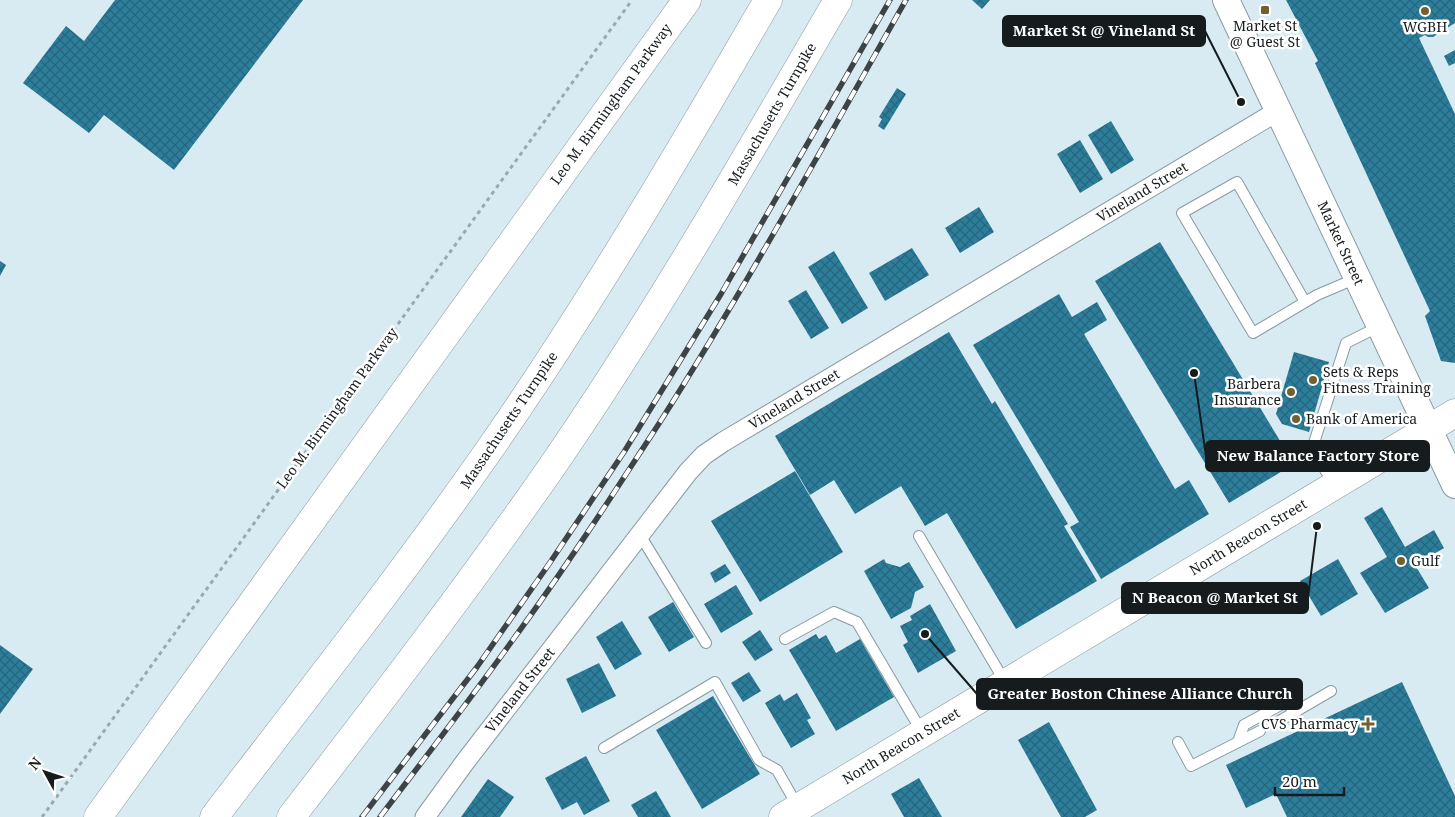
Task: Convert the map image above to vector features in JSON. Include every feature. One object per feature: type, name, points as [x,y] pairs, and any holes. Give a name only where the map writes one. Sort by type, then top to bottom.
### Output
[{"type":"main road","name":"Leo M. Birmingham Parkway","points":[[98,817],[687,0]]},
{"type":"main road","name":"Massachusetts Turnpike","points":[[214,817],[397,579],[500,434],[584,309],[768,0]]},
{"type":"main road","name":"Massachusetts Turnpike","points":[[291,817],[416,655],[552,466],[639,333],[713,214],[838,0]]},
{"type":"main road","name":"Market Street","points":[[1226,0],[1455,486]]},
{"type":"main road","name":"North Beacon Street","points":[[791,812],[1455,412]]},
{"type":"street","name":"Vineland Street","points":[[425,817],[465,762],[688,472],[704,455],[1278,111]]},
{"type":"lane","points":[[1305,302],[1237,182],[1182,213],[1253,333],[1305,302],[1357,277]]},
{"type":"lane","points":[[1335,485],[1312,449],[1346,343],[1380,326]]},
{"type":"lane","points":[[640,535],[706,643]]},
{"type":"lane","points":[[919,536],[1006,683]]},
{"type":"lane","points":[[785,640],[834,612],[857,622],[922,733]]},
{"type":"lane","points":[[604,748],[715,682],[759,760],[777,770],[791,812]]},
{"type":"lane","points":[[1276,722],[1331,691]]},
{"type":"lane","points":[[1238,742],[1244,725],[1284,703],[1297,711]]},
{"type":"lane","points":[[1178,742],[1191,766],[1260,731]]},
{"type":"path","name":"Leo M. Birmingham Parkway","points":[[42,817],[632,0]]},
{"type":"building","points":[[115,0],[303,0],[174,170],[104,115],[89,133],[23,83],[66,26],[84,41]]},
{"type":"building","points":[[972,0],[990,0],[982,9]]},
{"type":"building","points":[[1286,0],[1455,0],[1455,23],[1433,37],[1425,35],[1419,38],[1455,114],[1455,363],[1441,361],[1425,316],[1430,311],[1315,63],[1318,61]]},
{"type":"building","points":[[1455,50],[1455,63],[1449,66],[1444,56]]},
{"type":"building","points":[[897,88],[906,94],[884,130],[878,126],[882,119],[879,117]]},
{"type":"building","points":[[1111,121],[1134,160],[1111,174],[1088,135]]},
{"type":"building","points":[[1080,140],[1103,179],[1080,193],[1057,154]]},
{"type":"building","points":[[979,207],[994,232],[960,253],[945,228]]},
{"type":"building","points":[[1160,242],[1294,464],[1229,503],[1095,281]]},
{"type":"building","points":[[912,248],[929,275],[885,301],[869,273]]},
{"type":"building","points":[[834,251],[868,308],[842,324],[808,267]]},
{"type":"building","points":[[0,261],[6,265],[0,276]]},
{"type":"building","points":[[806,290],[829,328],[811,339],[788,301]]},
{"type":"building","points":[[1059,294],[1072,317],[1097,302],[1107,320],[1084,334],[1175,489],[1189,480],[1209,514],[1101,579],[1070,527],[1079,522],[973,345]]},
{"type":"building","points":[[949,332],[992,404],[995,401],[1068,524],[1064,526],[1097,581],[1016,629],[947,513],[925,526],[901,486],[855,514],[834,480],[810,495],[775,436]]},
{"type":"building","points":[[1294,352],[1329,362],[1309,432],[1282,424],[1276,414]]},
{"type":"building","points":[[795,471],[843,552],[760,602],[711,521]]},
{"type":"building","name":"Gulf","points":[[1382,507],[1405,547],[1434,530],[1444,548],[1415,565],[1429,588],[1385,613],[1360,573],[1387,557],[1364,518]]},
{"type":"building","points":[[884,559],[886,563],[900,567],[909,562],[924,587],[915,592],[911,608],[891,619],[864,571]]},
{"type":"building","points":[[1338,559],[1358,594],[1321,616],[1300,581]]},
{"type":"building","points":[[725,564],[731,573],[715,583],[710,573]]},
{"type":"building","points":[[736,585],[753,614],[721,633],[704,604]]},
{"type":"building","points":[[673,602],[694,637],[669,652],[648,617]]},
{"type":"building","points":[[930,604],[956,651],[918,673],[903,645],[908,642],[900,626],[912,620],[910,616]]},
{"type":"building","points":[[622,621],[642,654],[615,670],[596,637]]},
{"type":"building","points":[[760,630],[773,650],[755,661],[742,642]]},
{"type":"building","points":[[816,634],[819,639],[826,635],[836,653],[860,639],[894,697],[836,731],[789,650]]},
{"type":"building","points":[[0,645],[33,669],[0,714]]},
{"type":"building","points":[[599,663],[616,696],[582,713],[566,679]]},
{"type":"building","points":[[749,672],[761,691],[743,702],[731,683]]},
{"type":"building","name":"CVS Pharmacy","points":[[1402,682],[1455,796],[1455,817],[1287,817],[1276,794],[1246,808],[1226,765]]},
{"type":"building","points":[[797,693],[811,718],[807,720],[815,734],[791,748],[765,703],[780,694],[784,701]]},
{"type":"building","points":[[713,696],[760,774],[702,809],[656,730]]},
{"type":"building","points":[[1049,722],[1097,810],[1085,817],[1061,817],[1018,740]]},
{"type":"building","points":[[586,756],[610,801],[584,815],[577,802],[562,810],[545,778]]},
{"type":"building","points":[[919,778],[942,817],[904,817],[891,794]]},
{"type":"building","points":[[488,779],[514,797],[500,817],[461,817]]},
{"type":"building","points":[[656,791],[671,817],[638,817],[631,805]]},
{"type":"railway","points":[[362,817],[477,667],[624,452],[721,294],[890,0]]},
{"type":"railway","points":[[380,817],[463,708],[531,614],[588,533],[660,422],[755,265],[906,0]]},
{"type":"place","name":"Market St @ Guest St","points":[[1265,10]]},
{"type":"place","name":"WGBH","points":[[1425,11]]},
{"type":"place","name":"Market St @ Vineland St","points":[[1241,102]]},
{"type":"place","name":"New Balance Factory Store","points":[[1194,373]]},
{"type":"place","name":"Sets & Reps Fitness Training","points":[[1313,380]]},
{"type":"place","name":"Barbera Insurance","points":[[1291,392]]},
{"type":"place","name":"Bank of America","points":[[1296,419]]},
{"type":"place","name":"N Beacon @ Market St","points":[[1317,526]]},
{"type":"place","name":"Gulf","points":[[1401,561]]},
{"type":"place","name":"Greater Boston Chinese Alliance Church","points":[[925,634]]},
{"type":"place","name":"CVS Pharmacy","points":[[1368,724]]}]
